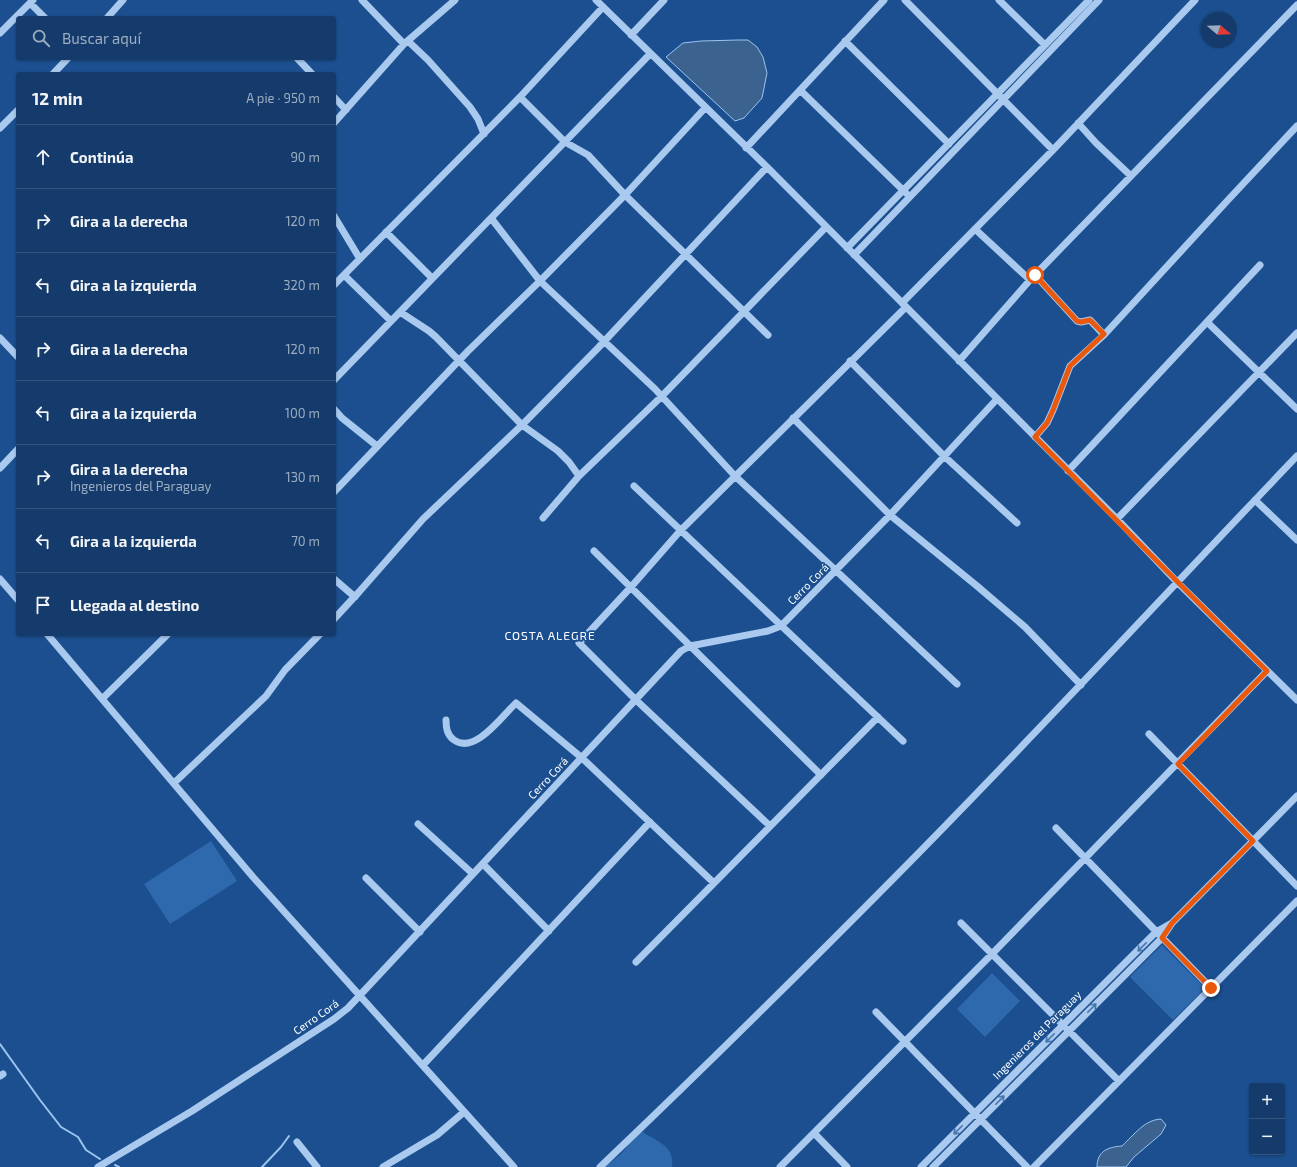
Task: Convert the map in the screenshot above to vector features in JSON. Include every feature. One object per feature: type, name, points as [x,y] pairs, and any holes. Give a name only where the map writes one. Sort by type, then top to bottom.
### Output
[{"type":"street","points":[[109,16],[123,0]]},
{"type":"street","points":[[362,0],[406,42],[428,60],[473,110],[484,134]]},
{"type":"street","points":[[336,120],[406,42],[455,0]]},
{"type":"street","points":[[596,0],[767,167],[1117,519],[1177,582],[1297,700]]},
{"type":"street","points":[[631,35],[664,0]]},
{"type":"street","points":[[746,148],[884,0]]},
{"type":"street","points":[[905,0],[1053,150]]},
{"type":"street","points":[[999,0],[1045,45]]},
{"type":"street","points":[[848,248],[1089,0]]},
{"type":"street","points":[[770,826],[636,700],[579,643],[680,531],[850,361],[1195,0]]},
{"type":"street","points":[[854,255],[1096,1]]},
{"type":"street","points":[[17,16],[31,2],[43,16]]},
{"type":"street","points":[[959,361],[1033,277],[1297,6]]},
{"type":"street","points":[[336,283],[520,97],[603,7]]},
{"type":"street","points":[[0,33],[16,17]]},
{"type":"street","points":[[846,41],[949,144]]},
{"type":"street","points":[[336,378],[650,54]]},
{"type":"street","points":[[55,72],[66,60]]},
{"type":"street","points":[[299,60],[310,72]]},
{"type":"street","points":[[800,90],[909,197]]},
{"type":"street","points":[[520,97],[566,142],[588,156],[625,195],[768,335]]},
{"type":"street","points":[[336,99],[346,110]]},
{"type":"street","points":[[336,490],[458,361],[625,195],[705,108]]},
{"type":"street","points":[[0,128],[16,112]]},
{"type":"street","points":[[1078,122],[1096,143],[1131,176]]},
{"type":"street","points":[[1035,437],[1047,423],[1070,366],[1104,334],[1297,126]]},
{"type":"street","points":[[336,617],[423,519],[522,425],[604,341],[767,167]]},
{"type":"street","points":[[491,218],[540,281],[662,396],[735,476],[957,684]]},
{"type":"street","points":[[336,219],[360,259]]},
{"type":"street","points":[[543,518],[579,476],[662,396],[826,226]]},
{"type":"street","points":[[975,229],[1033,277],[1077,321],[1081,322],[1090,320],[1104,334]]},
{"type":"street","points":[[386,232],[432,278]]},
{"type":"street","points":[[1068,471],[1260,265]]},
{"type":"street","points":[[344,275],[391,321]]},
{"type":"street","points":[[400,312],[429,331],[522,425],[558,451],[569,462],[579,476]]},
{"type":"street","points":[[1207,322],[1297,409]]},
{"type":"street","points":[[1117,519],[1297,333]]},
{"type":"street","points":[[0,338],[16,355]]},
{"type":"street","points":[[850,361],[944,456],[1017,523]]},
{"type":"street","name":"Cerro Corá","points":[[98,1167],[192,1111],[334,1019],[360,996],[681,651],[690,646],[768,631],[781,626],[837,571],[998,399]]},
{"type":"street","points":[[336,411],[342,418],[377,446]]},
{"type":"street","points":[[793,418],[890,515],[978,586],[1025,627],[1080,685]]},
{"type":"street","points":[[1,466],[16,451]]},
{"type":"street","points":[[600,1167],[674,1096],[897,875],[1297,456]]},
{"type":"street","points":[[634,486],[903,741]]},
{"type":"street","points":[[1255,500],[1297,540]]},
{"type":"street","points":[[594,551],[821,775]]},
{"type":"street","points":[[0,579],[16,598]]},
{"type":"street","points":[[336,581],[355,597]]},
{"type":"street","points":[[49,636],[103,698],[253,877],[514,1167]]},
{"type":"street","points":[[103,698],[166,636]]},
{"type":"street","points":[[174,783],[266,696],[285,670],[318,636]]},
{"type":"street","points":[[780,1167],[992,954],[1267,671]]},
{"type":"street","points":[[446,720],[446,728],[451,738],[457,742],[470,744],[492,728],[516,703],[582,758],[714,883]]},
{"type":"street","points":[[636,962],[878,718]]},
{"type":"street","points":[[1149,734],[1297,886]]},
{"type":"street","name":"Ingenieros del Paraguay","points":[[933,1167],[1162,938],[1172,923],[1297,796]]},
{"type":"street","points":[[423,1066],[650,822]]},
{"type":"street","points":[[418,824],[474,874]]},
{"type":"street","points":[[1056,828],[1211,988]]},
{"type":"street","points":[[483,864],[549,931]]},
{"type":"street","points":[[366,878],[420,932]]},
{"type":"street","points":[[1034,1167],[1297,901]]},
{"type":"street","points":[[961,923],[1119,1081]]},
{"type":"street","name":"Ingenieros del Paraguay","points":[[921,1167],[1156,932],[1172,923]]},
{"type":"street","points":[[876,1012],[1027,1167]]},
{"type":"street","points":[[383,1167],[437,1135],[464,1112]]},
{"type":"street","points":[[814,1133],[847,1167]]},
{"type":"street","points":[[297,1142],[317,1167]]},
{"type":"shaded area","points":[[748,40],[757,47],[763,57],[767,73],[762,98],[744,118],[735,121],[666,57],[683,43]]},
{"type":"shaded area","points":[[211,841],[237,881],[170,924],[144,884]]},
{"type":"shaded area","points":[[1162,945],[1205,988],[1173,1020],[1130,977]]},
{"type":"shaded area","points":[[992,973],[1020,1001],[985,1037],[957,1009]]},
{"type":"shaded area","points":[[1161,1119],[1166,1125],[1161,1134],[1134,1157],[1126,1167],[1097,1167],[1099,1157],[1104,1151],[1112,1147],[1122,1146],[1144,1125]]},
{"type":"shaded area","points":[[643,1132],[660,1142],[668,1149],[671,1154],[672,1167],[605,1167],[623,1152],[635,1136]]},
{"type":"waterway","points":[[0,1044],[61,1127],[78,1137],[86,1150],[100,1159]]},
{"type":"waterway","points":[[262,1167],[289,1136]]},
{"type":"waterway","points":[[115,1165],[119,1167]]},
{"type":"district","name":"COSTA ALEGRE","points":[[550,636]]},
{"type":"route","points":[[1035,275],[1077,321],[1081,322],[1090,320],[1104,334],[1070,366],[1063,387],[1047,423],[1035,437],[1117,519],[1177,582],[1267,671],[1178,764],[1253,841],[1172,923],[1162,938],[1211,988]]}]
